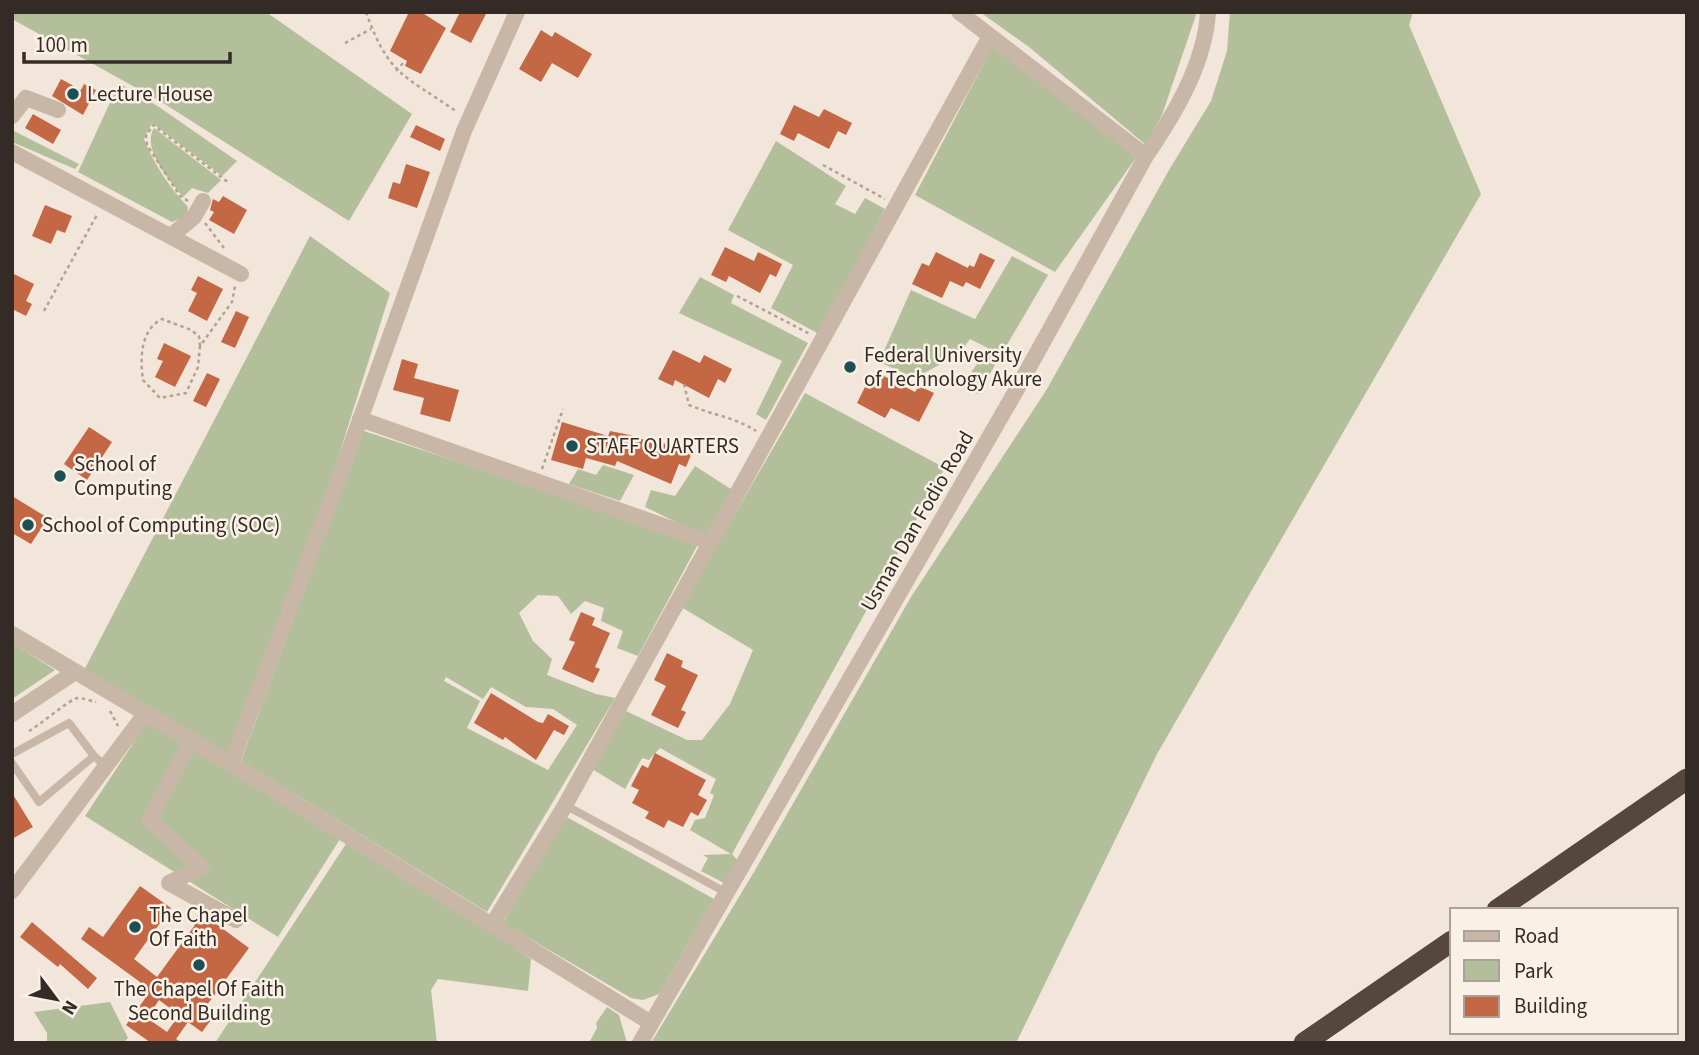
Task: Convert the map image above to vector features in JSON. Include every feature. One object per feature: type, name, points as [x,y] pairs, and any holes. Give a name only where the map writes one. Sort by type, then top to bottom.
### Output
[{"type":"highway","points":[[1500,908],[1687,779]]},
{"type":"highway","points":[[1304,1043],[1450,942]]},
{"type":"street","points":[[231,764],[468,120],[517,12]]},
{"type":"street","points":[[959,12],[1146,156]]},
{"type":"street","name":"Usman Dan Fodio Road","points":[[640,1043],[1183,95],[1198,56],[1208,12]]},
{"type":"street","points":[[492,925],[565,805],[990,36]]},
{"type":"street","points":[[12,116],[19,94],[58,110]]},
{"type":"street","points":[[12,152],[241,274]]},
{"type":"street","points":[[171,236],[194,217],[203,201]]},
{"type":"street","points":[[360,419],[709,542]]},
{"type":"street","points":[[12,634],[231,764],[651,1023]]},
{"type":"street","points":[[12,714],[75,672]]},
{"type":"street","points":[[12,891],[100,761],[145,714]]},
{"type":"street","points":[[191,741],[149,820],[202,867],[169,883],[236,920]]},
{"type":"lane","points":[[12,754],[69,723],[100,761],[39,802],[12,763]]},
{"type":"lane","points":[[565,805],[727,893]]},
{"type":"path","points":[[366,12],[377,45],[396,71],[468,120]]},
{"type":"path","points":[[345,43],[372,29]]},
{"type":"path","points":[[396,71],[404,62]]},
{"type":"path","points":[[200,346],[199,336],[191,330],[162,319],[155,322],[142,349],[144,380],[160,397],[186,393],[198,367],[200,346],[232,302],[235,284],[241,274],[210,225],[194,217],[191,202],[180,196],[147,145],[146,136],[153,125],[229,183]]},
{"type":"path","points":[[823,165],[897,206]]},
{"type":"path","points":[[44,312],[105,201]]},
{"type":"path","points":[[737,296],[822,341]]},
{"type":"path","points":[[684,384],[689,405],[708,414],[728,416],[755,429],[766,440]]},
{"type":"path","points":[[538,482],[563,409]]},
{"type":"green space","points":[[12,12],[266,12],[412,114],[349,221],[160,101],[12,19]]},
{"type":"green space","points":[[980,12],[1197,12],[1162,115],[1146,145],[1029,47]]},
{"type":"green space","points":[[1230,12],[1413,12],[1409,25],[1481,194],[1157,754],[1017,1041],[651,1043],[754,872],[911,597],[1047,389],[1169,170],[1211,101],[1227,51]]},
{"type":"green space","points":[[996,40],[1140,152],[1055,272],[915,195]]},
{"type":"green space","points":[[119,83],[237,161],[222,176],[152,123],[144,139],[163,175],[188,207],[187,216],[172,222],[78,172]]},
{"type":"green space","points":[[154,128],[221,180],[208,193],[192,188],[183,197],[154,155],[151,136]]},
{"type":"green space","points":[[12,130],[79,164],[75,169],[12,142]]},
{"type":"green space","points":[[776,141],[846,186],[835,204],[855,214],[865,198],[885,209],[819,334],[771,308],[793,265],[728,230]]},
{"type":"green space","points":[[310,236],[390,293],[298,585],[232,762],[81,676]]},
{"type":"green space","points":[[1012,256],[1048,275],[978,394],[961,387],[988,348],[970,339],[959,354],[915,378],[879,362],[911,290],[975,319]]},
{"type":"green space","points":[[700,277],[734,295],[731,303],[808,343],[766,420],[756,414],[782,361],[679,313]]},
{"type":"green space","points":[[805,393],[945,468],[732,854],[739,862],[726,884],[701,871],[708,858],[703,855],[731,854],[690,830],[695,820],[705,818],[714,795],[710,793],[716,779],[660,748],[649,760],[642,758],[625,789],[592,769],[626,711],[687,740],[702,740],[730,704],[753,650],[681,607]]},
{"type":"green space","points":[[364,431],[560,495],[697,546],[638,656],[617,648],[623,631],[601,621],[604,608],[585,601],[571,614],[558,596],[538,595],[519,613],[533,641],[552,659],[547,675],[596,694],[615,698],[487,912],[241,761]],"holes":[[[446,677],[483,699],[491,687],[526,707],[553,709],[577,725],[548,770],[467,728],[480,701],[444,681]]]},
{"type":"green space","points":[[603,465],[634,475],[620,501],[569,484],[578,469],[596,475]]},
{"type":"green space","points":[[695,466],[734,491],[707,537],[645,507],[651,490],[675,496]]},
{"type":"green space","points":[[12,643],[55,670],[12,699]]},
{"type":"green space","points":[[148,721],[340,839],[278,937],[85,816]]},
{"type":"green space","points":[[565,816],[714,899],[659,994],[643,1000],[631,998],[503,923]]},
{"type":"green space","points":[[346,844],[475,921],[531,959],[528,991],[438,979],[431,990],[437,1043],[215,1043]]},
{"type":"green space","points":[[110,1002],[128,1038],[123,1043],[47,1043],[47,1033],[34,1012]]},
{"type":"green space","points":[[607,1007],[619,1015],[627,1043],[589,1043],[597,1028],[596,1023]]},
{"type":"building","points":[[409,12],[421,12],[446,28],[421,74],[405,66],[407,61],[390,51]]},
{"type":"building","points":[[460,12],[487,12],[471,43],[450,32]]},
{"type":"building","points":[[541,30],[552,37],[555,32],[592,54],[578,78],[552,63],[541,82],[519,69]]},
{"type":"building","name":"Lecture House","points":[[61,79],[81,90],[84,84],[96,90],[83,115],[52,96]]},
{"type":"building","points":[[794,105],[819,117],[824,109],[852,123],[846,135],[838,131],[829,149],[798,133],[794,141],[780,134]]},
{"type":"building","name":"Lecture House","points":[[33,114],[61,130],[53,144],[25,128]]},
{"type":"building","points":[[416,125],[445,139],[440,151],[410,137]]},
{"type":"building","points":[[406,164],[430,172],[417,208],[388,198],[393,182],[400,184]]},
{"type":"building","points":[[223,196],[247,210],[234,234],[209,220],[214,212],[210,210],[213,199],[219,202]]},
{"type":"building","points":[[45,205],[72,216],[65,233],[57,230],[51,244],[32,236]]},
{"type":"building","points":[[725,247],[754,261],[758,252],[782,264],[776,277],[770,274],[760,293],[729,276],[726,282],[711,275]]},
{"type":"building","points":[[936,252],[968,268],[969,265],[974,267],[980,253],[995,260],[980,289],[966,282],[963,287],[950,281],[942,298],[912,284],[922,263],[929,266]]},
{"type":"building","points":[[12,273],[34,284],[26,301],[32,304],[26,316],[12,309]]},
{"type":"building","points":[[198,276],[223,289],[207,321],[188,311],[197,293],[191,290]]},
{"type":"building","points":[[236,311],[249,317],[235,348],[221,342]]},
{"type":"building","points":[[164,343],[191,356],[175,387],[155,377],[163,361],[157,359]]},
{"type":"building","points":[[673,350],[700,363],[704,355],[732,369],[725,383],[718,379],[709,398],[675,380],[673,386],[658,379]]},
{"type":"building","points":[[402,359],[418,364],[414,378],[459,390],[450,422],[420,414],[424,398],[393,390]]},
{"type":"building","points":[[207,373],[220,379],[206,407],[193,401]]},
{"type":"building","points":[[878,373],[915,392],[919,386],[934,393],[919,422],[891,408],[885,418],[857,403],[865,387],[870,389]]},
{"type":"building","points":[[562,422],[608,436],[610,431],[635,436],[661,447],[663,443],[691,455],[686,467],[679,464],[671,484],[617,461],[615,466],[586,458],[583,469],[551,460]]},
{"type":"building","points":[[89,427],[112,442],[87,480],[64,464]]},
{"type":"building","name":"School of Computing (SOC)","points":[[12,496],[48,518],[31,544],[12,533]]},
{"type":"building","points":[[581,612],[595,618],[592,625],[610,633],[595,667],[600,669],[593,683],[562,669],[575,642],[569,640]]},
{"type":"building","points":[[667,653],[683,661],[681,667],[698,675],[681,710],[686,712],[678,728],[651,715],[666,686],[654,680]]},
{"type":"building","points":[[491,693],[538,722],[543,723],[548,714],[569,726],[564,735],[554,730],[536,760],[505,737],[503,740],[474,723]]},
{"type":"building","points":[[655,753],[706,780],[698,795],[707,800],[698,816],[691,812],[683,827],[668,820],[664,828],[645,818],[649,812],[632,803],[639,790],[631,786],[642,765],[648,768]]},
{"type":"building","points":[[12,793],[33,827],[12,839]]},
{"type":"building","points":[[140,886],[171,908],[134,959],[157,977],[195,925],[192,923],[200,912],[249,948],[204,1009],[214,1016],[202,1032],[188,1022],[176,1039],[182,1043],[151,1043],[126,1025],[149,993],[138,985],[140,982],[81,939],[89,927],[103,937]],"holes":[[[159,1000],[179,1015],[167,1032],[147,1018]]]},
{"type":"building","points":[[32,922],[97,978],[88,989],[60,964],[58,967],[20,937]]},
{"type":"place","name":"Lecture House","points":[[73,94]]},
{"type":"place","name":"Federal University of Technology Akure","points":[[850,367]]},
{"type":"place","name":"STAFF QUARTERS","points":[[572,446]]},
{"type":"place","name":"School of Computing","points":[[60,476]]},
{"type":"place","name":"School of Computing (SOC)","points":[[28,525]]},
{"type":"place","name":"The Chapel Of Faith","points":[[135,927]]},
{"type":"place","name":"The Chapel Of Faith Second Building","points":[[199,965]]}]
